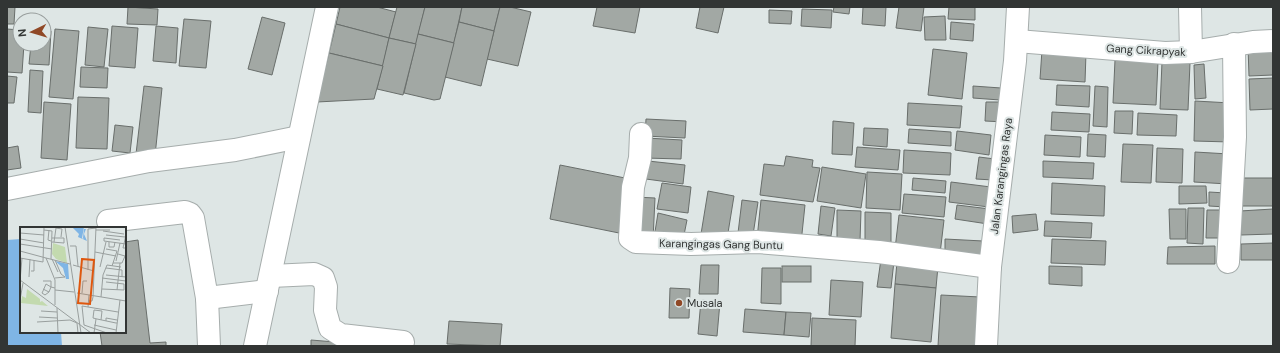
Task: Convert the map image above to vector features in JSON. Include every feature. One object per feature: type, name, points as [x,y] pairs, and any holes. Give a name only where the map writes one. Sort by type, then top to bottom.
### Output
[{"type":"street","points":[[255,346],[327,7]]},
{"type":"street","name":"Jalan Karangingas Raya","points":[[986,346],[990,266],[1017,41],[1018,7]]},
{"type":"street","points":[[1190,7],[1191,52]]},
{"type":"street","name":"Gang Cikrapyak","points":[[1017,41],[1164,53],[1191,52],[1234,44],[1273,41]]},
{"type":"street","points":[[1228,262],[1235,137],[1234,44]]},
{"type":"street","name":"Karangingas Gang Buntu","points":[[641,134],[640,158],[633,187],[630,238],[636,242],[691,244],[757,242],[879,252],[990,266]]},
{"type":"street","points":[[7,189],[149,161],[297,144]]},
{"type":"street","points":[[108,221],[185,212],[194,218],[207,298],[209,346]]},
{"type":"street","points":[[207,298],[314,274],[323,278],[326,287],[326,310],[330,328],[341,336],[403,342]]},
{"type":"water","points":[[20,239],[20,333],[61,333],[62,346],[7,346],[7,240]]},
{"type":"building","points":[[7,7],[15,7],[15,12],[12,12],[12,24],[7,24]]},
{"type":"building","points":[[128,7],[158,9],[157,25],[127,24]]},
{"type":"building","points":[[340,7],[377,7],[396,12],[389,38],[336,24]]},
{"type":"building","points":[[397,7],[425,7],[416,44],[389,38]]},
{"type":"building","points":[[425,7],[462,7],[454,43],[418,34]]},
{"type":"building","points":[[462,7],[500,7],[494,31],[459,22]]},
{"type":"building","points":[[500,7],[510,7],[531,12],[518,66],[487,59]]},
{"type":"building","points":[[597,7],[640,7],[635,33],[593,26]]},
{"type":"building","points":[[700,7],[724,7],[718,33],[696,28]]},
{"type":"building","points":[[834,7],[850,7],[849,14],[833,12]]},
{"type":"building","points":[[863,7],[886,7],[885,26],[862,24]]},
{"type":"building","points":[[899,7],[924,7],[921,31],[896,28]]},
{"type":"building","points":[[949,7],[975,7],[975,20],[948,19]]},
{"type":"building","points":[[802,9],[832,10],[831,28],[801,26]]},
{"type":"building","points":[[769,10],[792,11],[791,24],[769,23]]},
{"type":"building","points":[[945,16],[946,40],[925,40],[924,17]]},
{"type":"building","points":[[262,17],[285,23],[272,75],[248,69]]},
{"type":"building","points":[[184,19],[211,21],[206,68],[179,66]]},
{"type":"building","points":[[459,22],[494,31],[481,86],[445,77]]},
{"type":"building","points":[[951,22],[974,24],[973,41],[950,39]]},
{"type":"building","points":[[336,24],[389,38],[383,66],[329,53]]},
{"type":"building","points":[[112,26],[138,28],[135,68],[109,66]]},
{"type":"building","points":[[156,26],[178,28],[176,63],[153,61]]},
{"type":"building","points":[[88,27],[108,29],[104,67],[85,65]]},
{"type":"building","points":[[7,29],[12,29],[12,52],[23,52],[22,73],[7,72]]},
{"type":"building","points":[[55,29],[79,31],[73,99],[49,97]]},
{"type":"building","points":[[418,34],[454,43],[440,99],[434,100],[404,93]]},
{"type":"building","points":[[389,38],[416,44],[403,95],[377,89]]},
{"type":"building","points":[[1273,46],[1273,75],[1249,76],[1248,47]]},
{"type":"building","points":[[933,49],[967,53],[962,99],[928,95]]},
{"type":"building","points":[[1042,50],[1086,53],[1085,82],[1040,79]]},
{"type":"building","points":[[30,52],[50,52],[49,65],[29,64]]},
{"type":"building","points":[[329,53],[383,66],[374,99],[317,102]]},
{"type":"building","points":[[1115,60],[1158,62],[1156,105],[1113,103]]},
{"type":"building","points":[[1162,62],[1190,63],[1188,110],[1160,109]]},
{"type":"building","points":[[1204,64],[1206,98],[1195,99],[1194,65]]},
{"type":"building","points":[[81,67],[108,68],[107,88],[80,87]]},
{"type":"building","points":[[30,70],[43,71],[41,113],[28,112]]},
{"type":"building","points":[[7,76],[17,77],[14,103],[7,103]]},
{"type":"building","points":[[1273,78],[1273,109],[1250,110],[1249,79]]},
{"type":"building","points":[[1057,85],[1090,86],[1089,107],[1056,105]]},
{"type":"building","points":[[144,86],[162,88],[155,156],[136,154]]},
{"type":"building","points":[[973,86],[1001,88],[1000,100],[973,98]]},
{"type":"building","points":[[1095,86],[1108,87],[1107,127],[1093,126]]},
{"type":"building","points":[[78,97],[109,98],[107,149],[76,148]]},
{"type":"building","points":[[1195,101],[1231,103],[1230,142],[1194,141]]},
{"type":"building","points":[[44,102],[71,104],[67,160],[41,158]]},
{"type":"building","points":[[986,102],[1006,102],[1005,122],[985,121]]},
{"type":"building","points":[[908,103],[962,106],[960,128],[907,125]]},
{"type":"building","points":[[1115,111],[1133,111],[1132,134],[1114,133]]},
{"type":"building","points":[[1052,112],[1090,114],[1089,132],[1051,130]]},
{"type":"building","points":[[1138,113],[1177,115],[1176,136],[1137,135]]},
{"type":"building","points":[[646,119],[686,121],[685,138],[645,136]]},
{"type":"building","points":[[833,121],[854,123],[852,155],[832,154]]},
{"type":"building","points":[[115,125],[133,127],[130,153],[112,151]]},
{"type":"building","points":[[864,128],[888,129],[887,147],[863,145]]},
{"type":"building","points":[[909,129],[951,132],[951,146],[908,143]]},
{"type":"building","points":[[957,131],[991,135],[989,155],[955,150]]},
{"type":"building","points":[[1088,134],[1106,135],[1105,157],[1087,156]]},
{"type":"building","points":[[1045,135],[1081,137],[1080,157],[1044,155]]},
{"type":"building","points":[[646,138],[682,140],[681,159],[645,158]]},
{"type":"building","points":[[1123,144],[1153,145],[1151,183],[1121,182]]},
{"type":"building","points":[[18,146],[21,168],[7,170],[7,148]]},
{"type":"building","points":[[857,147],[900,150],[898,170],[855,167]]},
{"type":"building","points":[[1157,148],[1183,149],[1182,183],[1156,182]]},
{"type":"building","points":[[904,150],[951,153],[950,175],[903,173]]},
{"type":"building","points":[[1195,152],[1229,154],[1228,184],[1194,182]]},
{"type":"building","points":[[786,156],[813,160],[812,167],[820,168],[813,202],[760,195],[764,164],[784,166]]},
{"type":"building","points":[[979,157],[995,159],[993,180],[976,179]]},
{"type":"building","points":[[648,161],[685,165],[683,184],[646,179]]},
{"type":"building","points":[[1043,161],[1094,163],[1093,179],[1043,177]]},
{"type":"building","points":[[560,165],[630,179],[619,233],[550,219]]},
{"type":"building","points":[[822,167],[866,174],[861,208],[817,201]]},
{"type":"building","points":[[867,172],[902,174],[900,210],[866,208]]},
{"type":"building","points":[[913,178],[946,181],[945,193],[912,190]]},
{"type":"building","points":[[1240,178],[1273,178],[1273,206],[1239,206]]},
{"type":"building","points":[[951,182],[991,187],[989,207],[949,202]]},
{"type":"building","points":[[662,183],[691,187],[688,213],[657,209]]},
{"type":"building","points":[[1052,183],[1105,186],[1104,216],[1051,214]]},
{"type":"building","points":[[1179,186],[1206,186],[1207,203],[1179,204]]},
{"type":"building","points":[[708,191],[734,196],[727,239],[701,234]]},
{"type":"building","points":[[1209,192],[1226,193],[1226,207],[1209,206]]},
{"type":"building","points":[[904,194],[946,197],[944,217],[902,213]]},
{"type":"building","points":[[635,197],[655,198],[653,240],[633,239]]},
{"type":"building","points":[[742,200],[758,202],[753,235],[738,233]]},
{"type":"building","points":[[761,200],[805,205],[801,243],[757,239]]},
{"type":"building","points":[[957,205],[990,209],[988,224],[955,219]]},
{"type":"building","points":[[821,206],[835,208],[831,236],[818,234]]},
{"type":"building","points":[[1188,208],[1204,208],[1203,244],[1187,243]]},
{"type":"building","points":[[1169,209],[1186,209],[1186,239],[1170,239]]},
{"type":"building","points":[[1273,209],[1273,234],[1241,235],[1240,211]]},
{"type":"building","points":[[837,210],[861,211],[860,241],[837,241]]},
{"type":"building","points":[[1207,210],[1223,210],[1222,238],[1206,238]]},
{"type":"building","points":[[865,212],[891,213],[891,243],[865,242]]},
{"type":"building","points":[[658,213],[687,220],[683,240],[654,238]]},
{"type":"building","points":[[1036,214],[1038,230],[1013,233],[1012,216]]},
{"type":"building","points":[[899,215],[944,220],[940,254],[895,249]]},
{"type":"building","points":[[1045,221],[1092,223],[1091,238],[1044,236]]},
{"type":"building","points":[[945,239],[983,241],[982,262],[945,260]]},
{"type":"building","points":[[1052,239],[1106,241],[1105,265],[1051,263]]},
{"type":"building","points":[[138,240],[150,343],[166,342],[166,346],[102,346],[100,333],[126,333],[126,242]]},
{"type":"building","points":[[1273,243],[1273,260],[1241,260],[1241,244]]},
{"type":"building","points":[[1215,246],[1215,264],[1167,264],[1168,247]]},
{"type":"building","points":[[881,259],[894,261],[891,288],[877,287]]},
{"type":"building","points":[[897,262],[938,266],[936,288],[895,284]]},
{"type":"building","points":[[701,265],[719,265],[718,294],[699,294]]},
{"type":"building","points":[[782,266],[811,266],[811,282],[782,282]]},
{"type":"building","points":[[1049,266],[1082,267],[1082,286],[1049,284]]},
{"type":"building","points":[[762,268],[781,268],[781,304],[761,303]]},
{"type":"building","points":[[831,280],[863,282],[861,317],[829,315]]},
{"type":"building","points":[[895,284],[936,288],[931,342],[891,338]]},
{"type":"building","name":"Musala","points":[[670,288],[690,289],[689,318],[669,318]]},
{"type":"building","points":[[941,295],[980,297],[977,346],[938,346]]},
{"type":"building","points":[[701,300],[720,302],[717,336],[698,334]]},
{"type":"building","points":[[745,309],[786,312],[784,335],[743,332]]},
{"type":"building","points":[[786,312],[811,313],[809,337],[784,335]]},
{"type":"building","points":[[812,318],[856,320],[855,346],[811,346]]},
{"type":"building","points":[[449,321],[502,324],[500,346],[447,344]]},
{"type":"building","points":[[311,340],[335,342],[335,346],[311,346]]},
{"type":"place","name":"Musala","points":[[679,303]]}]
